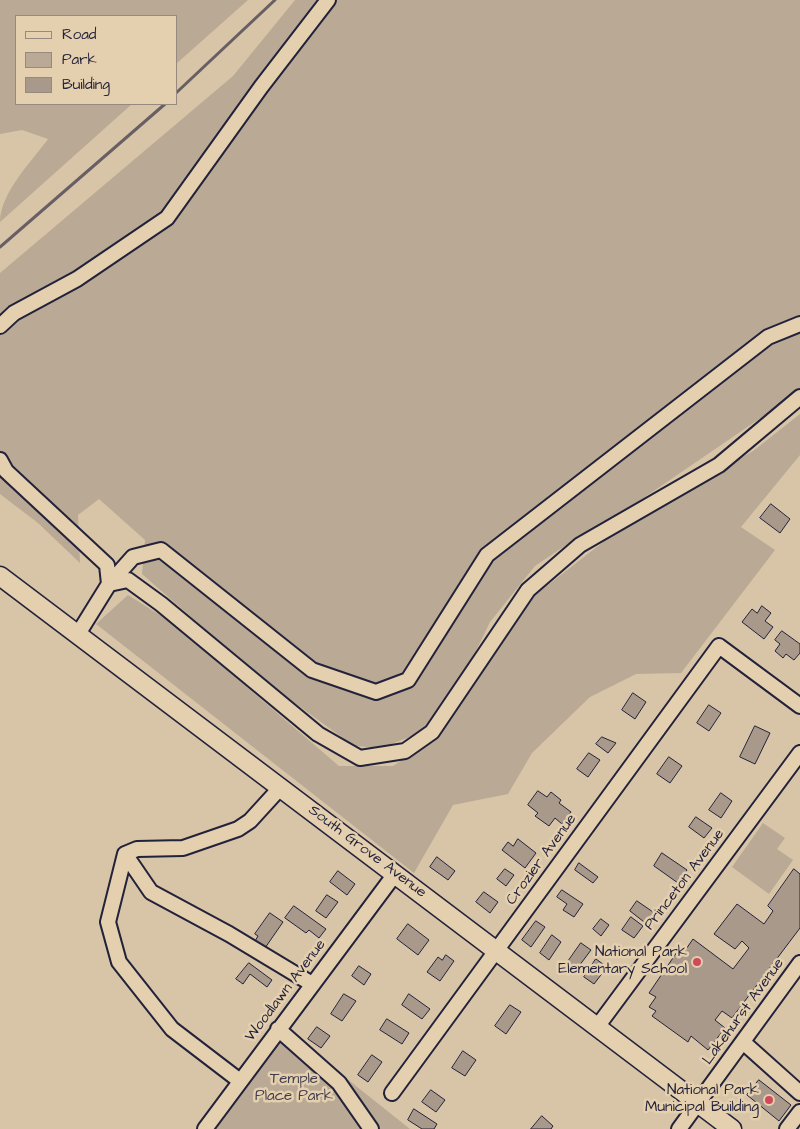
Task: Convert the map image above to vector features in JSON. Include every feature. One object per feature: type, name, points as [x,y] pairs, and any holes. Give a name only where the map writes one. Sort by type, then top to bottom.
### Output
[{"type":"main road","name":"South Grove Avenue","points":[[0,576],[732,1129]]},
{"type":"street","points":[[0,326],[14,313],[77,279],[167,218],[261,87],[328,0]]},
{"type":"street","points":[[78,634],[90,611],[109,584],[134,557],[161,550],[312,670],[376,692],[408,680],[487,555],[768,337],[800,324]]},
{"type":"street","points":[[109,584],[128,580],[161,604],[318,734],[360,758],[404,751],[432,732],[528,590],[580,545],[719,465],[800,397]]},
{"type":"street","points":[[0,460],[6,471],[107,565],[109,584]]},
{"type":"street","name":"Crozier Avenue","points":[[392,1093],[719,646],[800,706]]},
{"type":"street","name":"Princeton Avenue","points":[[597,1027],[800,753]]},
{"type":"street","points":[[126,854],[137,849],[183,848],[238,829],[250,821],[281,787]]},
{"type":"street","points":[[126,854],[151,892],[229,934],[312,984]]},
{"type":"street","points":[[126,854],[108,922],[119,962],[172,1029],[240,1081]]},
{"type":"street","name":"Woodlawn Avenue","points":[[205,1129],[394,874]]},
{"type":"street","name":"Lakehurst Avenue","points":[[679,1129],[800,963]]},
{"type":"street","points":[[278,1030],[339,1083],[371,1129]]},
{"type":"street","points":[[743,1042],[800,1093]]},
{"type":"street","points":[[787,1129],[800,1112]]},
{"type":"green space","points":[[0,0],[248,0],[178,62],[178,15],[15,15],[15,105],[131,105],[0,222],[1,211],[11,189],[48,139],[22,130],[0,134]]},
{"type":"green space","points":[[295,0],[800,0],[800,391],[626,510],[581,535],[535,566],[490,622],[459,686],[425,731],[381,748],[354,746],[263,680],[142,574],[145,540],[99,499],[78,515],[80,563],[38,523],[0,494],[0,273],[233,76]]},
{"type":"green space","points":[[800,414],[800,455],[741,527],[775,550],[681,673],[636,674],[590,697],[532,753],[508,794],[453,805],[414,873],[96,624],[128,595],[198,639],[228,671],[339,766],[393,766],[438,737],[535,595],[625,525],[753,451]]},
{"type":"green space","points":[[763,823],[785,838],[777,849],[793,860],[769,894],[732,867]]},
{"type":"green space","name":"Temple Place Park","points":[[281,1037],[317,1055],[410,1129],[213,1129]]},
{"type":"building","points":[[771,504],[790,519],[780,533],[760,518]]},
{"type":"building","points":[[762,606],[771,613],[765,621],[773,627],[764,639],[742,622],[752,609],[757,613]]},
{"type":"building","points":[[782,631],[800,644],[800,653],[794,660],[786,654],[783,658],[775,651],[780,644],[775,640]]},
{"type":"building","points":[[633,693],[646,702],[635,719],[622,710]]},
{"type":"building","points":[[709,705],[721,713],[709,731],[697,723]]},
{"type":"building","points":[[755,726],[770,733],[755,764],[740,757]]},
{"type":"building","points":[[602,737],[616,743],[608,753],[596,744]]},
{"type":"building","points":[[589,753],[600,760],[588,777],[577,769]]},
{"type":"building","points":[[669,757],[682,766],[670,783],[657,774]]},
{"type":"building","points":[[538,791],[547,797],[551,792],[561,800],[559,803],[571,812],[562,824],[555,818],[549,826],[535,816],[538,813],[528,805]]},
{"type":"building","points":[[721,793],[732,801],[721,818],[709,810]]},
{"type":"building","points":[[696,817],[712,828],[704,838],[689,827]]},
{"type":"building","points":[[518,839],[536,853],[525,868],[502,850],[508,842],[513,846]]},
{"type":"building","points":[[662,853],[687,870],[678,883],[654,866]]},
{"type":"building","points":[[437,857],[455,871],[448,880],[430,867]]},
{"type":"building","points":[[579,863],[598,877],[593,883],[575,870]]},
{"type":"building","points":[[505,869],[514,875],[506,886],[497,879]]},
{"type":"building","name":"National Park Elementary School","points":[[794,869],[800,874],[800,928],[732,1018],[722,1011],[715,1020],[725,1028],[708,1050],[691,1036],[688,1042],[652,1016],[656,1011],[649,1007],[656,997],[649,993],[677,952],[682,955],[693,939],[733,969],[749,948],[742,941],[735,949],[714,934],[737,904],[764,924],[773,911],[768,906]]},
{"type":"building","points":[[338,871],[355,884],[347,895],[330,882]]},
{"type":"building","points":[[562,890],[583,904],[574,917],[563,910],[567,904],[557,897]]},
{"type":"building","points":[[484,892],[498,902],[490,913],[476,902]]},
{"type":"building","points":[[327,895],[338,902],[326,918],[316,911]]},
{"type":"building","points":[[637,901],[656,914],[648,925],[630,911]]},
{"type":"building","points":[[294,906],[326,929],[319,938],[309,930],[306,933],[285,918]]},
{"type":"building","points":[[270,913],[283,922],[265,948],[255,941],[258,936],[255,934]]},
{"type":"building","points":[[631,917],[643,926],[634,938],[622,930]]},
{"type":"building","points":[[601,919],[609,925],[601,936],[593,929]]},
{"type":"building","points":[[536,921],[545,927],[531,947],[522,940]]},
{"type":"building","points":[[408,924],[429,940],[418,955],[397,939]]},
{"type":"building","points":[[552,935],[561,942],[549,960],[540,953]]},
{"type":"building","points":[[581,943],[591,950],[576,970],[567,963]]},
{"type":"building","points":[[446,955],[454,961],[440,981],[427,972],[438,957],[442,960]]},
{"type":"building","points":[[596,959],[607,967],[594,984],[584,977]]},
{"type":"building","points":[[249,963],[272,980],[267,987],[250,974],[243,984],[236,979]]},
{"type":"building","points":[[359,966],[371,974],[364,985],[352,976]]},
{"type":"building","points":[[344,994],[356,1001],[342,1021],[331,1014]]},
{"type":"building","points":[[409,994],[430,1009],[422,1019],[402,1005]]},
{"type":"building","points":[[510,1005],[521,1012],[506,1034],[495,1026]]},
{"type":"building","points":[[387,1019],[409,1033],[402,1044],[380,1030]]},
{"type":"building","points":[[317,1027],[330,1036],[321,1048],[308,1039]]},
{"type":"building","points":[[463,1051],[476,1060],[465,1076],[452,1068]]},
{"type":"building","points":[[372,1055],[382,1062],[368,1082],[358,1075]]},
{"type":"building","name":"National Park Municipal Building","points":[[759,1080],[791,1105],[779,1121],[747,1095]]},
{"type":"building","points":[[431,1090],[445,1100],[436,1112],[422,1102]]},
{"type":"building","points":[[414,1109],[437,1124],[434,1129],[422,1129],[408,1120]]},
{"type":"building","points":[[542,1116],[553,1126],[551,1129],[531,1129]]},
{"type":"waterway","points":[[178,91],[275,0]]},
{"type":"waterway","points":[[0,247],[164,105]]},
{"type":"place","name":"National Park Elementary School","points":[[697,962]]},
{"type":"place","name":"National Park Municipal Building","points":[[769,1100]]}]
